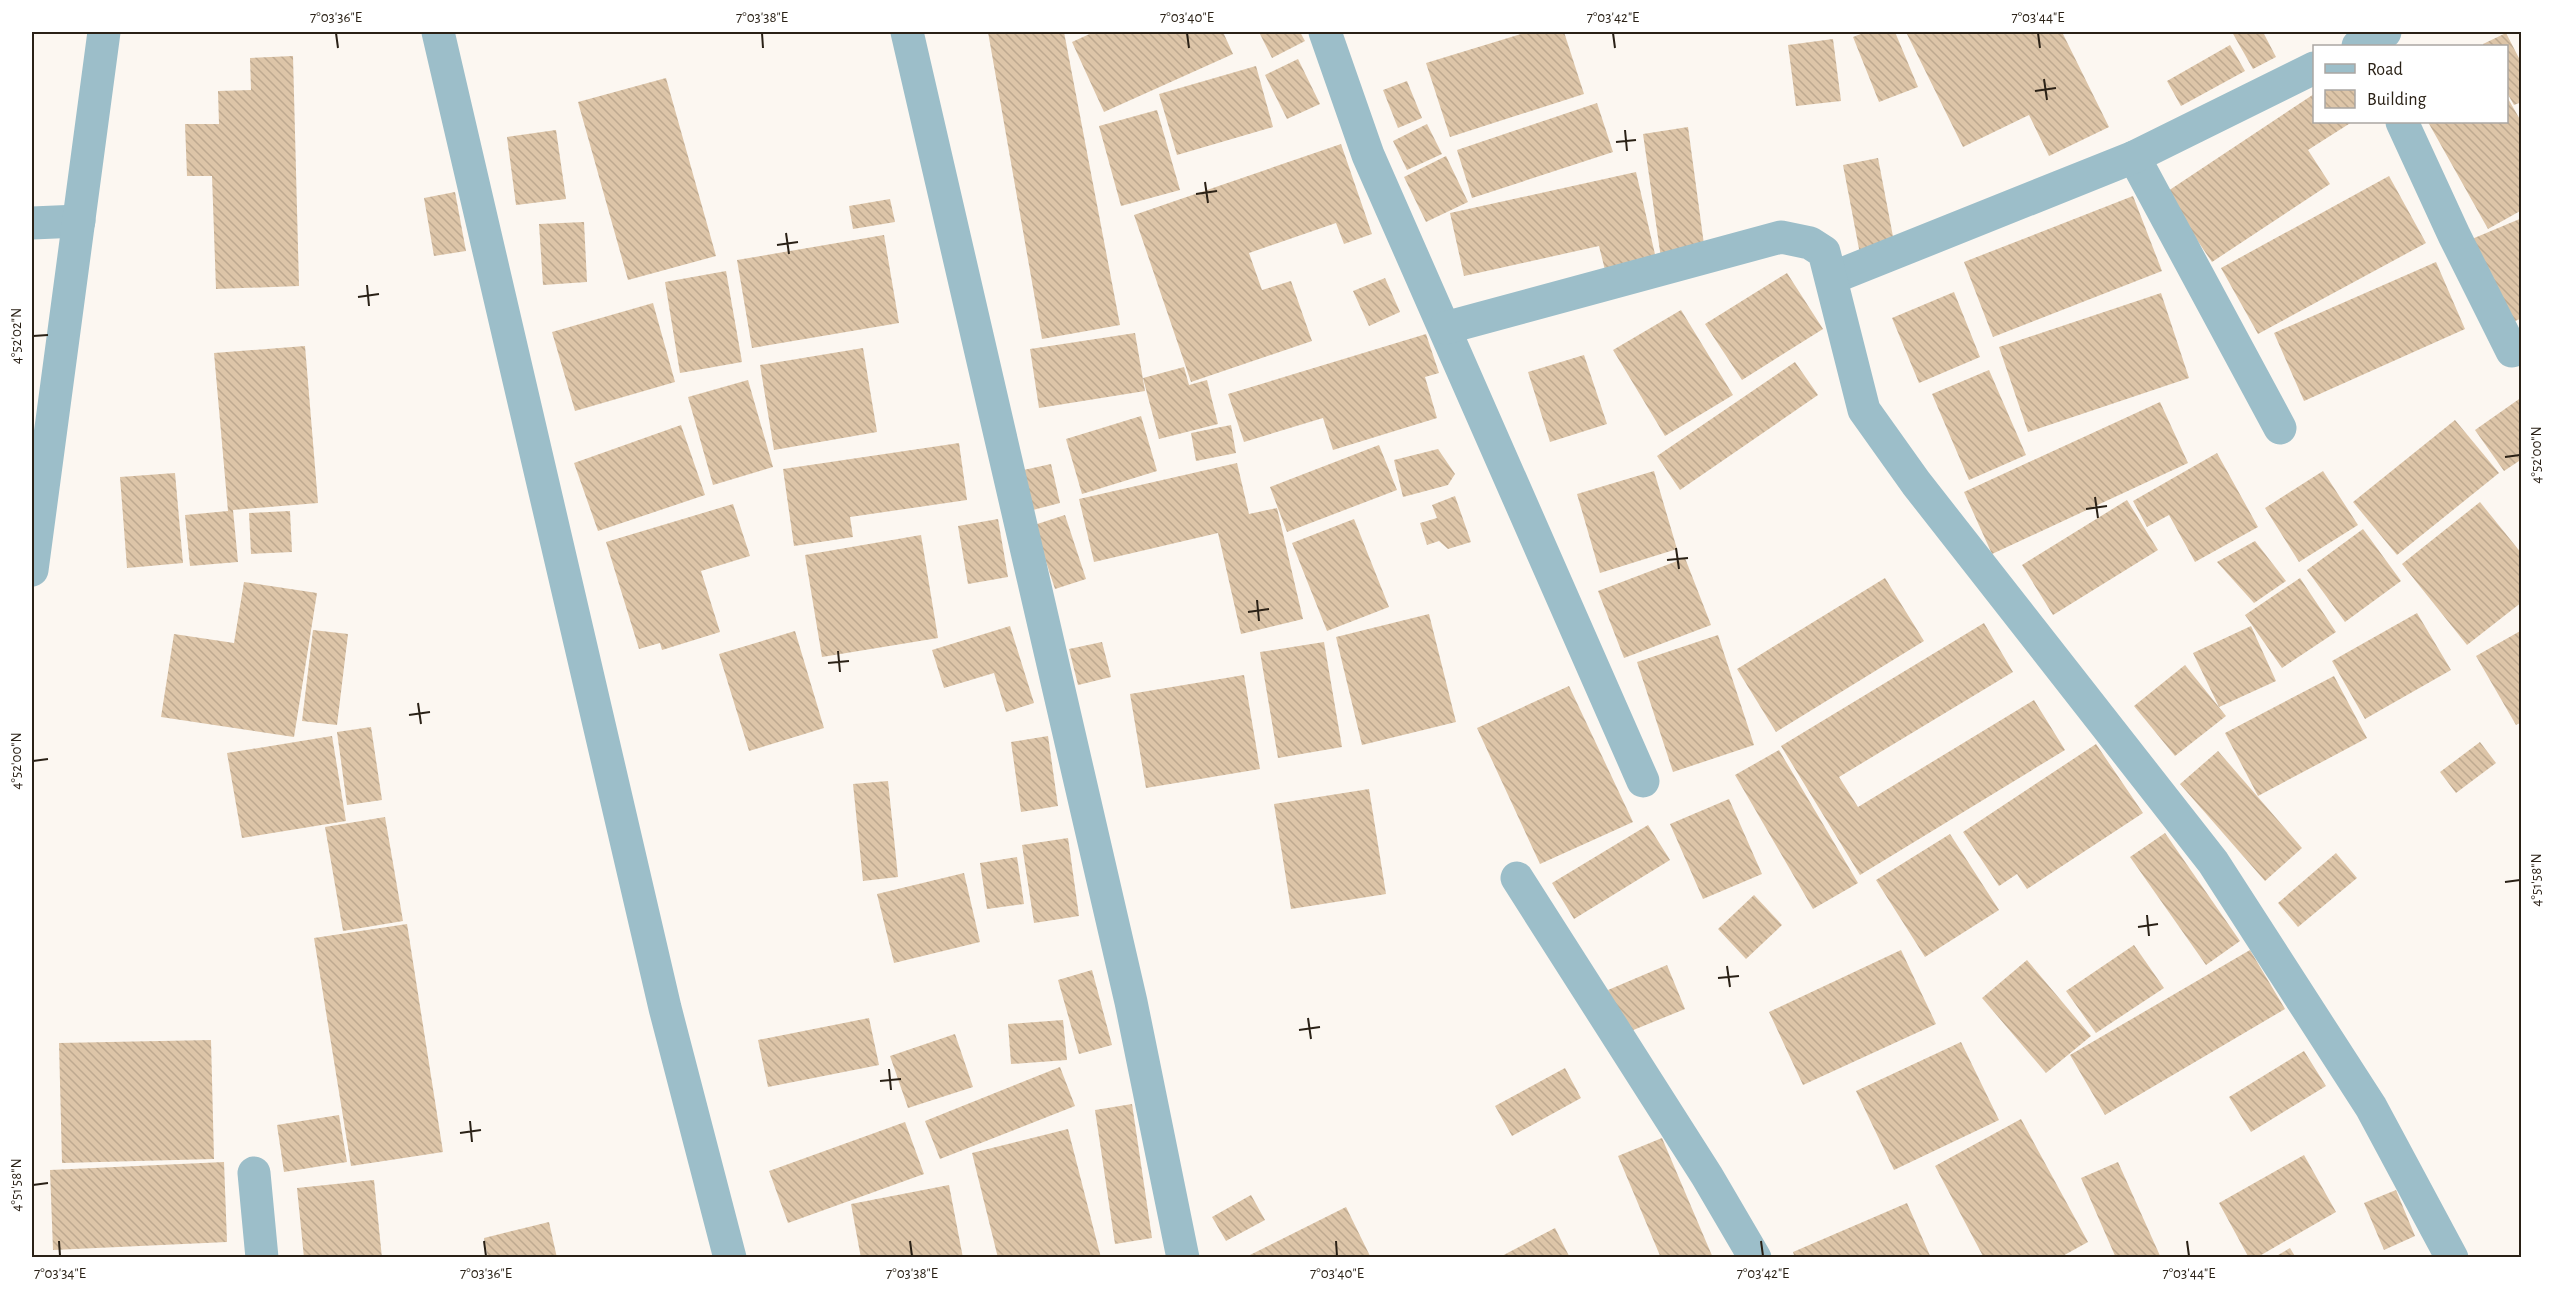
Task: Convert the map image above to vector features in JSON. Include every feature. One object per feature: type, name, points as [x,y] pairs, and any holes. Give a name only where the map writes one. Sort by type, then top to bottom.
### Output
[{"type":"street","points":[[32,570],[104,32]]},
{"type":"street","points":[[438,32],[659,984],[730,1257]]},
{"type":"street","points":[[907,32],[1131,1002],[1183,1257]]},
{"type":"street","points":[[1325,32],[1368,155],[1643,780]]},
{"type":"street","points":[[1832,278],[2134,157],[2313,68]]},
{"type":"street","points":[[2402,123],[2454,235],[2512,351],[2522,348]]},
{"type":"street","points":[[2134,157],[2280,428]]},
{"type":"street","points":[[32,223],[79,221]]},
{"type":"street","points":[[1445,328],[1781,237],[1810,243],[1824,252],[1864,410],[1916,483],[2213,862],[2371,1107],[2451,1257]]},
{"type":"street","points":[[1517,878],[1707,1176],[1755,1257]]},
{"type":"street","points":[[254,1173],[262,1257]]},
{"type":"building","points":[[988,32],[1064,32],[1120,325],[1042,339]]},
{"type":"building","points":[[1094,32],[1223,32],[1233,54],[1104,112],[1072,42]]},
{"type":"building","points":[[1259,32],[1300,32],[1305,41],[1272,58]]},
{"type":"building","points":[[1528,32],[1564,32],[1584,94],[1450,137],[1426,63]]},
{"type":"building","points":[[1866,32],[1895,32],[1918,87],[1879,102],[1853,37]]},
{"type":"building","points":[[1906,32],[2062,32],[2109,127],[2049,156],[2029,115],[1963,147]]},
{"type":"building","points":[[2232,32],[2263,32],[2276,57],[2253,69]]},
{"type":"building","points":[[2506,33],[2522,64],[2522,102],[2514,105],[2508,94],[2508,45],[2483,44]]},
{"type":"building","points":[[1833,39],[1841,101],[1796,106],[1788,45]]},
{"type":"building","points":[[2230,45],[2245,71],[2181,106],[2167,81]]},
{"type":"building","points":[[293,56],[299,286],[216,289],[212,176],[187,176],[185,124],[219,124],[218,91],[251,90],[250,58]]},
{"type":"building","points":[[1298,59],[1320,104],[1287,119],[1265,75]]},
{"type":"building","points":[[1256,66],[1273,127],[1177,155],[1159,94]]},
{"type":"building","points":[[666,78],[716,256],[628,280],[578,102]]},
{"type":"building","points":[[1407,81],[1422,118],[1398,128],[1383,90]]},
{"type":"building","points":[[2313,95],[2313,123],[2350,123],[2308,150],[2330,184],[2212,262],[2165,193]]},
{"type":"building","points":[[2508,98],[2522,123],[2522,210],[2488,229],[2429,123],[2508,123]]},
{"type":"building","points":[[1597,103],[1613,152],[1472,198],[1457,150]]},
{"type":"building","points":[[1157,110],[1180,190],[1121,206],[1099,126]]},
{"type":"building","points":[[1427,124],[1442,154],[1407,170],[1393,141]]},
{"type":"building","points":[[1688,127],[1705,252],[1661,258],[1643,134]]},
{"type":"building","points":[[556,130],[566,199],[516,205],[507,137]]},
{"type":"building","points":[[1341,144],[1372,234],[1344,244],[1336,223],[1249,253],[1262,290],[1291,281],[1312,341],[1191,382],[1134,215]]},
{"type":"building","points":[[1446,156],[1468,202],[1426,222],[1404,177]]},
{"type":"building","points":[[1878,158],[1895,247],[1860,254],[1843,165]]},
{"type":"building","points":[[1636,172],[1657,263],[1606,274],[1599,246],[1464,276],[1450,213]]},
{"type":"building","points":[[2389,176],[2426,243],[2258,334],[2221,268]]},
{"type":"building","points":[[455,192],[466,251],[434,256],[424,198]]},
{"type":"building","points":[[2133,196],[2162,271],[1993,337],[1964,262]]},
{"type":"building","points":[[890,199],[895,222],[853,229],[849,206]]},
{"type":"building","points":[[2522,218],[2522,318],[2497,329],[2460,244]]},
{"type":"building","points":[[584,222],[587,282],[543,285],[539,224]]},
{"type":"building","points":[[884,235],[899,323],[752,348],[737,260]]},
{"type":"building","points":[[2436,262],[2465,329],[2304,401],[2274,333]]},
{"type":"building","points":[[726,271],[742,362],[680,373],[665,282]]},
{"type":"building","points":[[1787,273],[1823,329],[1742,380],[1705,324]]},
{"type":"building","points":[[1385,278],[1400,312],[1369,326],[1353,291]]},
{"type":"building","points":[[1954,292],[1980,357],[1919,383],[1892,318]]},
{"type":"building","points":[[2161,293],[2189,378],[2028,432],[1999,347]]},
{"type":"building","points":[[653,303],[675,382],[575,411],[552,332]]},
{"type":"building","points":[[1681,310],[1733,395],[1665,436],[1613,350]]},
{"type":"building","points":[[1135,333],[1145,391],[1039,408],[1030,349]]},
{"type":"building","points":[[1426,334],[1439,373],[1425,377],[1437,418],[1333,450],[1323,418],[1244,442],[1228,394]]},
{"type":"building","points":[[305,346],[318,503],[233,510],[238,562],[190,566],[185,515],[228,511],[214,353]]},
{"type":"building","points":[[863,348],[877,432],[774,450],[760,365]]},
{"type":"building","points":[[1584,355],[1607,424],[1550,442],[1528,372]]},
{"type":"building","points":[[1795,362],[1818,395],[1680,490],[1657,456]]},
{"type":"building","points":[[1184,367],[1189,385],[1207,380],[1218,424],[1159,439],[1143,378]]},
{"type":"building","points":[[1989,370],[2026,455],[1969,480],[1932,394]]},
{"type":"building","points":[[748,380],[773,467],[713,485],[688,397]]},
{"type":"building","points":[[2522,397],[2522,459],[2504,471],[2475,430]]},
{"type":"building","points":[[2160,402],[2188,463],[1992,554],[1964,492]]},
{"type":"building","points":[[1141,416],[1157,471],[1082,494],[1066,439]]},
{"type":"building","points":[[2455,420],[2499,473],[2397,555],[2353,502]]},
{"type":"building","points":[[681,425],[705,495],[598,531],[574,463]]},
{"type":"building","points":[[1231,425],[1236,453],[1196,461],[1191,433]]},
{"type":"building","points":[[959,443],[967,500],[850,517],[853,537],[794,546],[783,469]]},
{"type":"building","points":[[1379,445],[1397,490],[1287,532],[1270,487]]},
{"type":"building","points":[[1438,449],[1455,474],[1448,485],[1403,497],[1394,460]]},
{"type":"building","points":[[2217,453],[2258,527],[2195,562],[2169,515],[2147,527],[2133,501]]},
{"type":"building","points":[[1237,463],[1249,514],[1277,508],[1303,619],[1241,634],[1218,533],[1094,562],[1079,499]]},
{"type":"building","points":[[1051,464],[1060,503],[1029,511],[1019,471]]},
{"type":"building","points":[[1654,471],[1677,549],[1600,573],[1577,494]]},
{"type":"building","points":[[2323,471],[2358,525],[2299,562],[2265,508]]},
{"type":"building","points":[[175,473],[183,563],[127,568],[120,477]]},
{"type":"building","points":[[1455,496],[1471,542],[1448,549],[1439,541],[1427,545],[1420,523],[1437,518],[1432,505]]},
{"type":"building","points":[[2127,500],[2158,550],[2053,615],[2022,565]]},
{"type":"building","points":[[2480,502],[2522,554],[2522,602],[2467,645],[2402,564]]},
{"type":"building","points":[[733,504],[750,556],[701,571],[720,632],[662,650],[660,643],[639,649],[606,542]]},
{"type":"building","points":[[290,511],[292,552],[251,554],[249,513]]},
{"type":"building","points":[[1065,515],[1086,579],[1055,589],[1034,525]]},
{"type":"building","points":[[998,519],[1008,577],[968,584],[958,526]]},
{"type":"building","points":[[1354,519],[1389,607],[1327,631],[1292,543]]},
{"type":"building","points":[[2363,529],[2401,581],[2345,622],[2307,570]]},
{"type":"building","points":[[921,535],[938,638],[822,657],[805,555]]},
{"type":"building","points":[[2255,541],[2286,581],[2254,603],[2217,562]]},
{"type":"building","points":[[1685,558],[1711,625],[1624,658],[1598,591]]},
{"type":"building","points":[[1885,578],[1924,641],[1776,732],[1737,669]]},
{"type":"building","points":[[2300,578],[2336,632],[2282,668],[2245,615]]},
{"type":"building","points":[[244,582],[317,593],[294,737],[161,717],[174,634],[234,643]]},
{"type":"building","points":[[2417,613],[2451,670],[2365,719],[2332,661]]},
{"type":"building","points":[[1429,614],[1456,722],[1362,745],[1336,637]]},
{"type":"building","points":[[1984,623],[2013,672],[1839,777],[1858,807],[2034,700],[2065,750],[1860,875],[1781,746]]},
{"type":"building","points":[[1010,626],[1034,703],[1006,712],[994,673],[944,688],[932,650]]},
{"type":"building","points":[[2251,626],[2276,681],[2219,707],[2193,653]]},
{"type":"building","points":[[313,630],[348,634],[337,725],[302,721]]},
{"type":"building","points":[[2522,630],[2522,722],[2516,725],[2476,656]]},
{"type":"building","points":[[795,631],[824,728],[749,751],[719,654]]},
{"type":"building","points":[[1718,635],[1754,745],[1673,772],[1637,662]]},
{"type":"building","points":[[1102,642],[1111,677],[1078,685],[1069,649]]},
{"type":"building","points":[[1324,642],[1342,747],[1278,758],[1260,652]]},
{"type":"building","points":[[2185,665],[2226,716],[2175,756],[2134,706]]},
{"type":"building","points":[[1244,675],[1260,769],[1146,788],[1130,694]]},
{"type":"building","points":[[2334,676],[2367,738],[2258,796],[2225,733]]},
{"type":"building","points":[[1569,686],[1633,822],[1540,864],[1477,728]]},
{"type":"building","points":[[371,727],[382,800],[347,805],[337,732]]},
{"type":"building","points":[[332,736],[346,821],[242,838],[227,753]]},
{"type":"building","points":[[1048,736],[1058,806],[1021,812],[1011,742]]},
{"type":"building","points":[[2480,742],[2496,763],[2456,793],[2440,772]]},
{"type":"building","points":[[2096,744],[2143,813],[2027,889],[2017,874],[1999,886],[1963,832]]},
{"type":"building","points":[[1779,750],[1858,883],[1813,909],[1735,775]]},
{"type":"building","points":[[2218,751],[2302,848],[2265,881],[2180,784]]},
{"type":"building","points":[[888,781],[898,877],[863,881],[853,784]]},
{"type":"building","points":[[1369,789],[1386,894],[1291,909],[1274,804]]},
{"type":"building","points":[[1729,799],[1762,874],[1703,899],[1670,824]]},
{"type":"building","points":[[385,817],[403,921],[343,931],[325,827]]},
{"type":"building","points":[[1648,825],[1670,860],[1574,919],[1552,883]]},
{"type":"building","points":[[2165,833],[2240,941],[2206,965],[2130,857]]},
{"type":"building","points":[[1950,834],[1999,910],[1925,957],[1876,880]]},
{"type":"building","points":[[1068,838],[1079,916],[1034,923],[1022,845]]},
{"type":"building","points":[[2336,853],[2357,878],[2298,927],[2278,903]]},
{"type":"building","points":[[1017,857],[1024,904],[987,909],[980,863]]},
{"type":"building","points":[[964,873],[980,942],[894,963],[877,894]]},
{"type":"building","points":[[1754,895],[1782,925],[1746,959],[1718,929]]},
{"type":"building","points":[[407,924],[443,1152],[351,1166],[314,938]]},
{"type":"building","points":[[2134,945],[2164,988],[2096,1033],[2066,991]]},
{"type":"building","points":[[1901,950],[1936,1024],[1803,1085],[1769,1012]]},
{"type":"building","points":[[2250,950],[2285,1009],[2105,1115],[2070,1055]]},
{"type":"building","points":[[2027,960],[2091,1036],[2046,1073],[1982,998]]},
{"type":"building","points":[[1667,965],[1685,1009],[1626,1033],[1608,990]]},
{"type":"building","points":[[1092,970],[1112,1045],[1079,1054],[1058,980]]},
{"type":"building","points":[[869,1018],[879,1065],[768,1087],[758,1040]]},
{"type":"building","points":[[1063,1020],[1067,1060],[1011,1064],[1008,1024]]},
{"type":"building","points":[[955,1034],[973,1087],[908,1108],[890,1056]]},
{"type":"building","points":[[211,1040],[214,1159],[62,1163],[59,1043]]},
{"type":"building","points":[[1961,1042],[1999,1120],[1894,1170],[1856,1091]]},
{"type":"building","points":[[2304,1051],[2326,1086],[2251,1132],[2229,1097]]},
{"type":"building","points":[[1060,1067],[1075,1106],[940,1159],[925,1121]]},
{"type":"building","points":[[1565,1068],[1581,1098],[1512,1136],[1495,1106]]},
{"type":"building","points":[[1132,1104],[1152,1238],[1115,1244],[1095,1110]]},
{"type":"building","points":[[339,1115],[347,1162],[284,1172],[277,1125]]},
{"type":"building","points":[[2021,1119],[2088,1242],[2059,1258],[1984,1258],[1935,1166]]},
{"type":"building","points":[[905,1122],[924,1174],[788,1223],[769,1171]]},
{"type":"building","points":[[1068,1129],[1101,1258],[998,1258],[972,1153]]},
{"type":"building","points":[[1662,1138],[1713,1258],[1661,1258],[1618,1156]]},
{"type":"building","points":[[2304,1155],[2336,1212],[2256,1258],[2249,1258],[2219,1203]]},
{"type":"building","points":[[224,1162],[227,1242],[53,1250],[50,1170]]},
{"type":"building","points":[[2118,1162],[2161,1258],[2116,1258],[2081,1178]]},
{"type":"building","points":[[374,1180],[382,1258],[304,1258],[297,1188]]},
{"type":"building","points":[[949,1185],[963,1258],[861,1258],[851,1204]]},
{"type":"building","points":[[2396,1190],[2415,1236],[2384,1250],[2364,1203]]},
{"type":"building","points":[[1251,1195],[1265,1220],[1226,1241],[1212,1217]]},
{"type":"building","points":[[1907,1203],[1931,1258],[1795,1258],[1793,1252]]},
{"type":"building","points":[[1346,1207],[1371,1258],[1244,1258]]},
{"type":"building","points":[[549,1222],[557,1258],[488,1258],[484,1238]]},
{"type":"building","points":[[1555,1228],[1570,1258],[1498,1258]]},
{"type":"building","points":[[2290,1248],[2296,1258],[2273,1258]]}]
